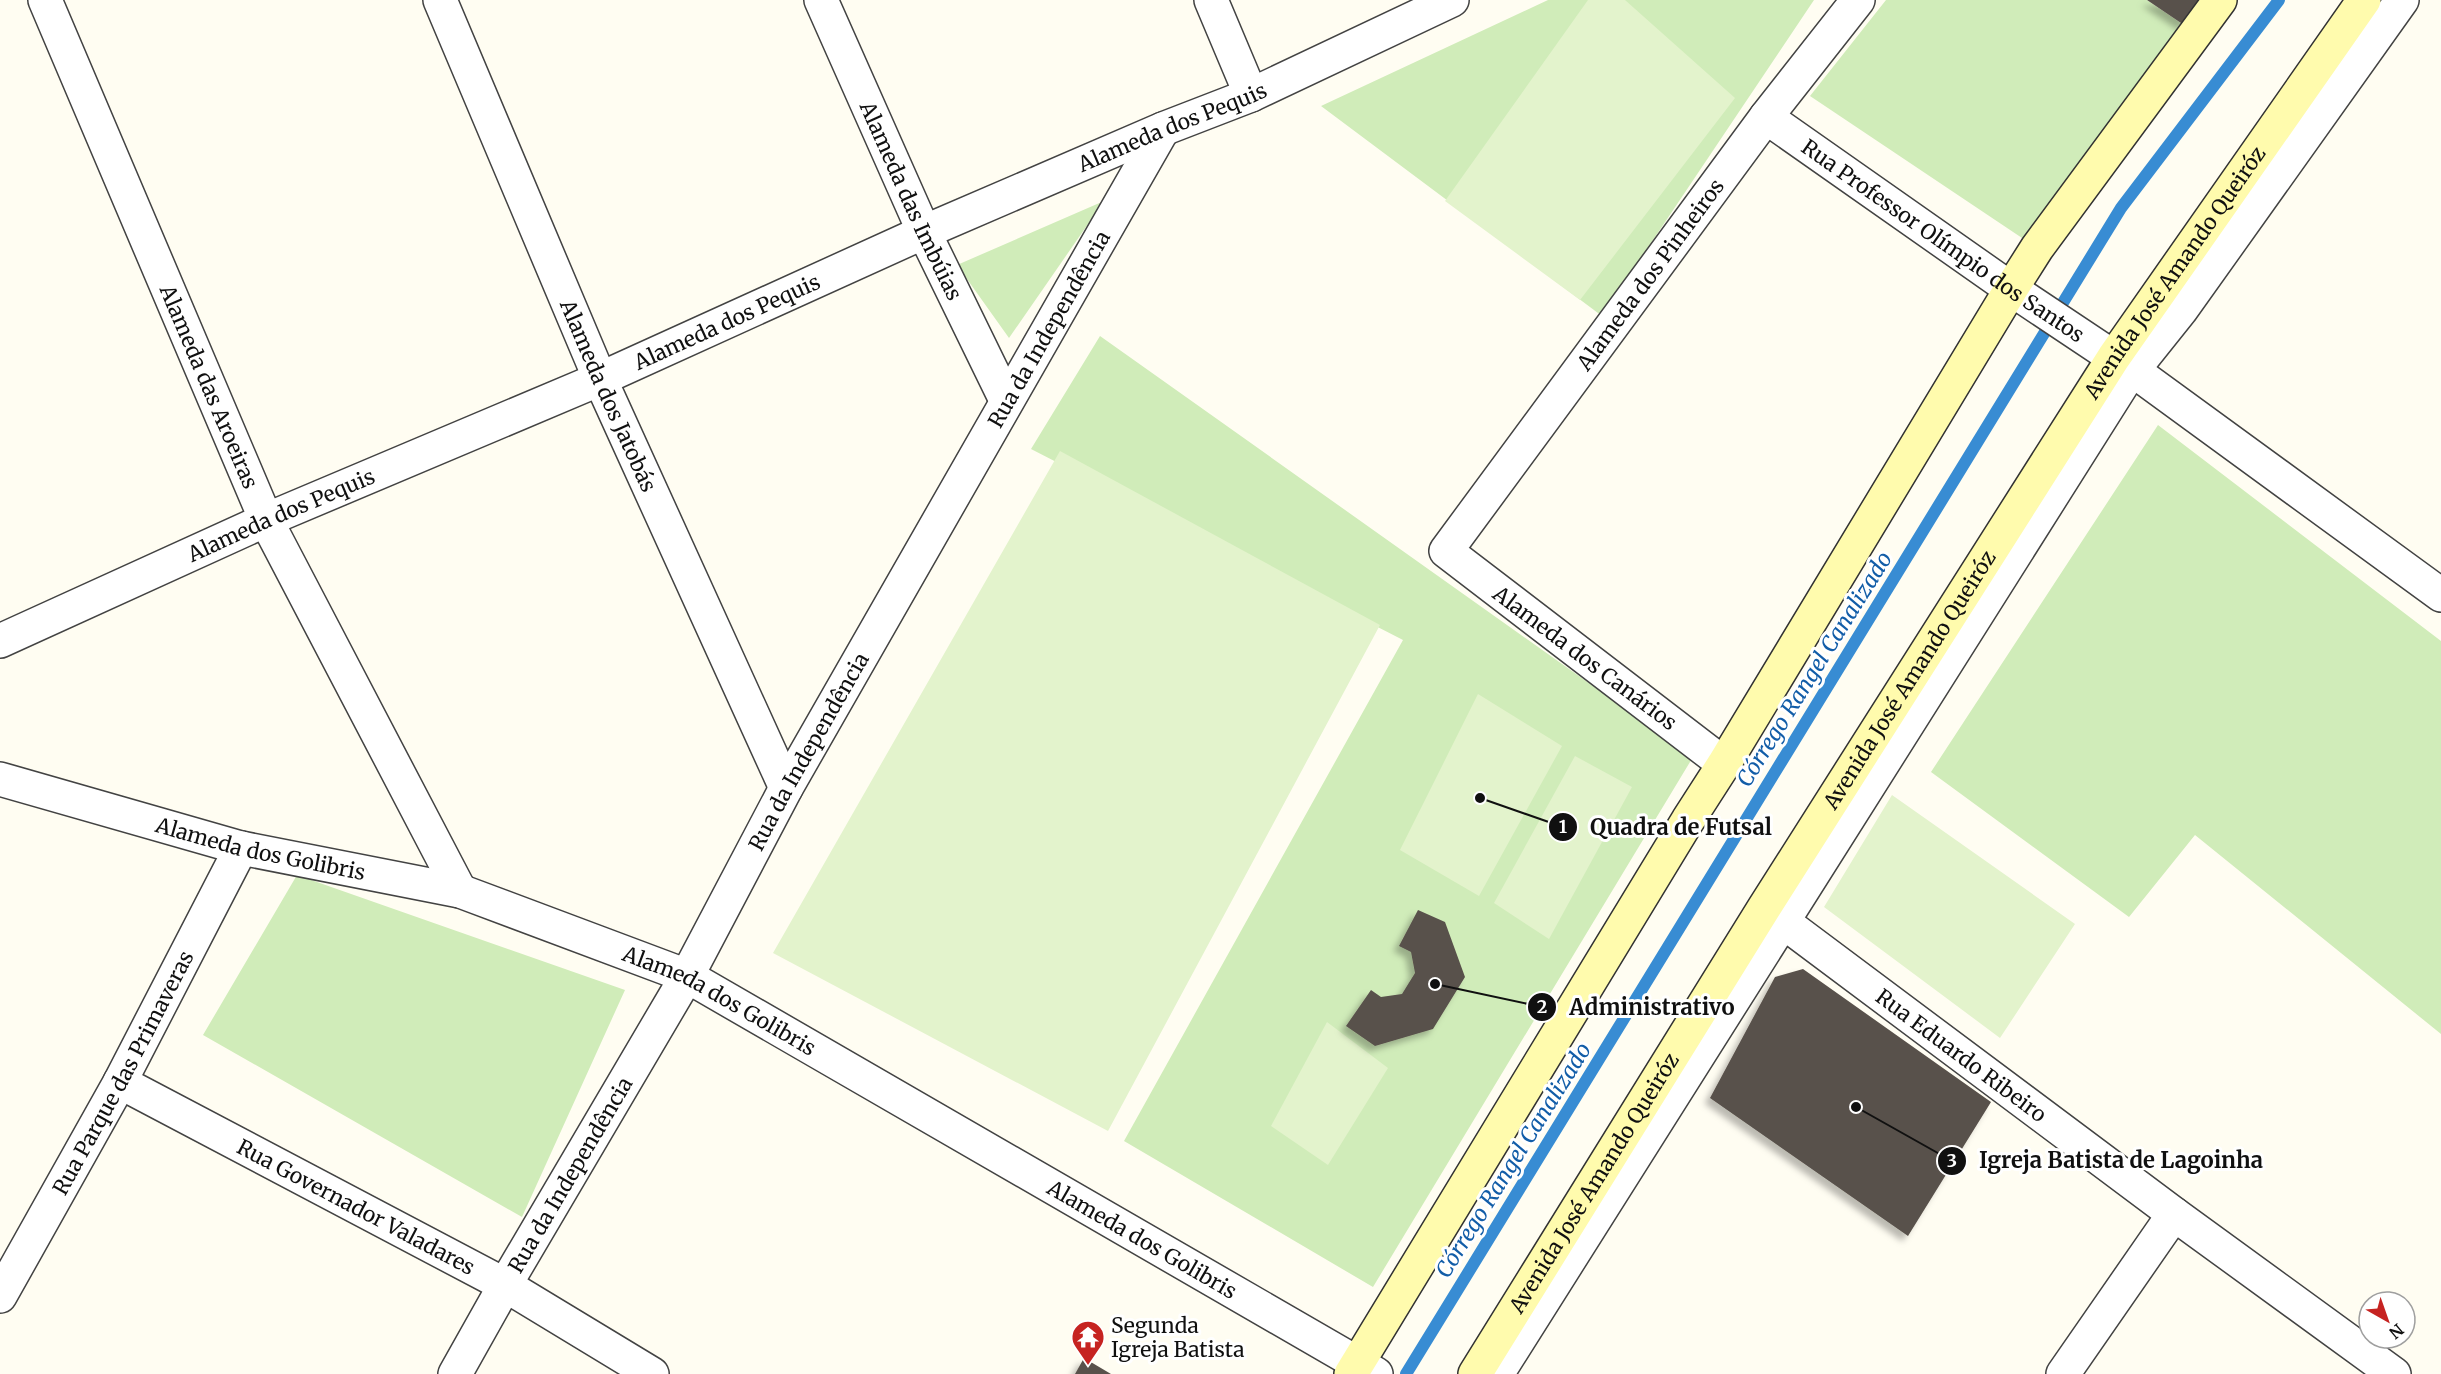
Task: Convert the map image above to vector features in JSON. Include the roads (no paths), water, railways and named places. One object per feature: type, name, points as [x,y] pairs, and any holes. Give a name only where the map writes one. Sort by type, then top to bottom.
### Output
[{"type":"main road","points":[[1365,1371],[1688,820],[2020,295],[2037,248],[2220,0]]},
{"type":"main road","name":"Avenida José Amando Queiróz","points":[[1475,1374],[1773,915],[2114,357],[2364,0]]},
{"type":"street","name":"Alameda das Aroeiras","points":[[45,0],[266,520],[460,891]]},
{"type":"street","name":"Alameda dos Jatobás","points":[[440,0],[600,379],[786,788]]},
{"type":"street","name":"Alameda das Imbúias","points":[[821,0],[924,232],[1006,400]]},
{"type":"street","points":[[1211,0],[1251,95]]},
{"type":"street","name":"Alameda dos Pequis","points":[[0,641],[266,520],[600,379],[924,232],[1163,129],[1251,95],[1452,0]]},
{"type":"street","name":"Alameda dos Pinheiros","points":[[1446,551],[1766,117],[1858,0]]},
{"type":"street","points":[[2114,357],[2181,310],[2402,0]]},
{"type":"street","name":"Rua Professor Olímpio dos Santos","points":[[1766,117],[2020,295],[2114,357],[2441,595]]},
{"type":"street","name":"Rua da Independência","points":[[455,1374],[687,976],[786,788],[1163,129]]},
{"type":"street","name":"Alameda dos Canários","points":[[1446,551],[1724,764]]},
{"type":"street","name":"Alameda dos Golibris","points":[[0,779],[241,848],[460,891],[687,976],[1365,1371]]},
{"type":"street","name":"Rua Parque das Primaveras","points":[[0,1296],[120,1082],[241,848]]},
{"type":"street","points":[[1497,1374],[1773,915]]},
{"type":"street","name":"Rua Eduardo Ribeiro","points":[[1773,915],[2174,1214],[2394,1374]]},
{"type":"street","name":"Rua Governador Valadares","points":[[120,1082],[505,1285],[652,1374]]},
{"type":"street","points":[[2063,1374],[2174,1214]]},
{"type":"waterway","name":"Córrego Rangel Canalizado","points":[[1406,1374],[2121,208],[2279,0]]},
{"type":"place","name":"Quadra de Futsal","points":[[1480,798]]},
{"type":"place","name":"Administrativo","points":[[1435,984]]},
{"type":"place","name":"Igreja Batista de Lagoinha","points":[[1856,1107]]},
{"type":"place","name":"Segunda Igreja Batista","points":[[1088,1366]]}]
